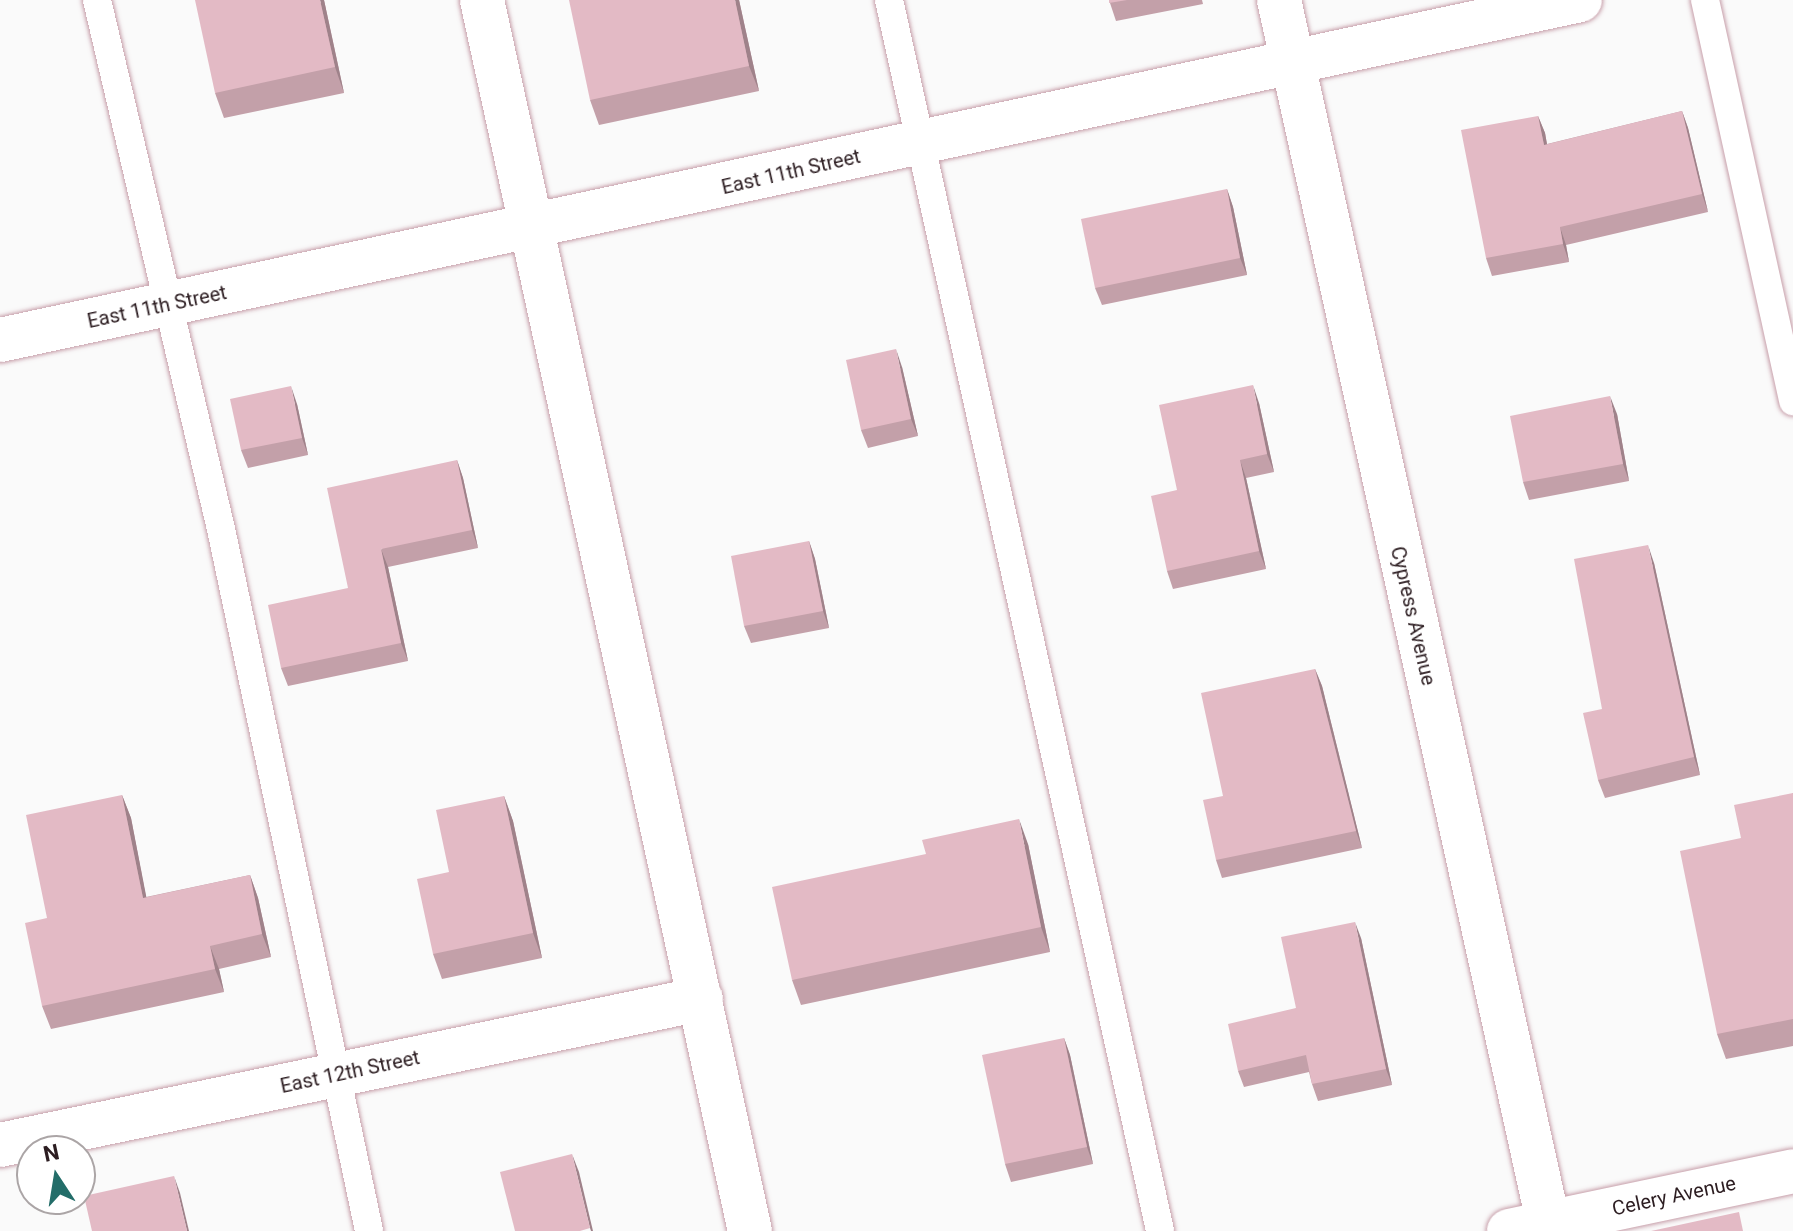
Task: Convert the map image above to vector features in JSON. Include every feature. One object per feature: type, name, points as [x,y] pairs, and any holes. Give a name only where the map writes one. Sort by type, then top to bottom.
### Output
[{"type":"street","points":[[482,0],[750,1231]]},
{"type":"street","name":"Cypress Avenue","points":[[1279,0],[1536,1228]]},
{"type":"street","name":"East 11th Street","points":[[0,340],[534,230],[1290,61],[1580,0]]},
{"type":"street","name":"East 12th Street","points":[[0,1145],[701,999]]},
{"type":"street","name":"Celery Avenue","points":[[1536,1228],[1793,1171]]},
{"type":"lane","points":[[97,0],[166,305],[221,529],[332,1075],[369,1231]]},
{"type":"lane","points":[[889,0],[917,144],[1160,1231]]},
{"type":"lane","points":[[1705,0],[1793,401]]},
{"type":"building","points":[[195,0],[320,0],[335,67],[215,93]]},
{"type":"building","points":[[569,0],[735,0],[749,66],[590,100]]},
{"type":"building","points":[[1682,111],[1702,194],[1560,227],[1563,244],[1486,258],[1461,130],[1538,116],[1544,145]]},
{"type":"building","points":[[1227,189],[1240,258],[1095,288],[1081,219]]},
{"type":"building","points":[[896,349],[911,419],[861,430],[846,360]]},
{"type":"building","points":[[1253,385],[1267,454],[1240,460],[1259,551],[1167,571],[1151,496],[1177,490],[1159,405]]},
{"type":"building","points":[[291,386],[302,438],[241,450],[230,399]]},
{"type":"building","points":[[1610,396],[1623,464],[1523,482],[1510,416]]},
{"type":"building","points":[[457,460],[472,530],[381,549],[401,643],[281,668],[268,605],[348,588],[327,488]]},
{"type":"building","points":[[809,541],[823,611],[744,626],[731,556]]},
{"type":"building","points":[[1648,545],[1694,757],[1598,780],[1583,713],[1602,709],[1574,559]]},
{"type":"building","points":[[1315,669],[1356,831],[1216,860],[1203,800],[1223,796],[1201,693]]},
{"type":"building","points":[[1793,793],[1793,1019],[1717,1034],[1680,851],[1741,838],[1734,805]]},
{"type":"building","points":[[122,795],[143,898],[250,875],[262,934],[210,946],[215,969],[42,1006],[25,923],[47,918],[26,815]]},
{"type":"building","points":[[504,796],[533,933],[433,954],[417,879],[449,872],[436,810]]},
{"type":"building","points":[[1019,819],[1041,927],[792,980],[772,887],[926,854],[922,840]]},
{"type":"building","points":[[1355,922],[1386,1069],[1312,1084],[1306,1055],[1238,1071],[1228,1024],[1296,1008],[1281,937]]},
{"type":"building","points":[[1064,1038],[1087,1147],[1005,1164],[982,1055]]},
{"type":"building","points":[[572,1154],[590,1228],[580,1231],[515,1231],[500,1172]]},
{"type":"building","points":[[174,1176],[187,1231],[92,1231],[88,1215],[96,1215],[96,1193]]},
{"type":"building","points":[[1739,1212],[1743,1231],[1651,1231]]}]
